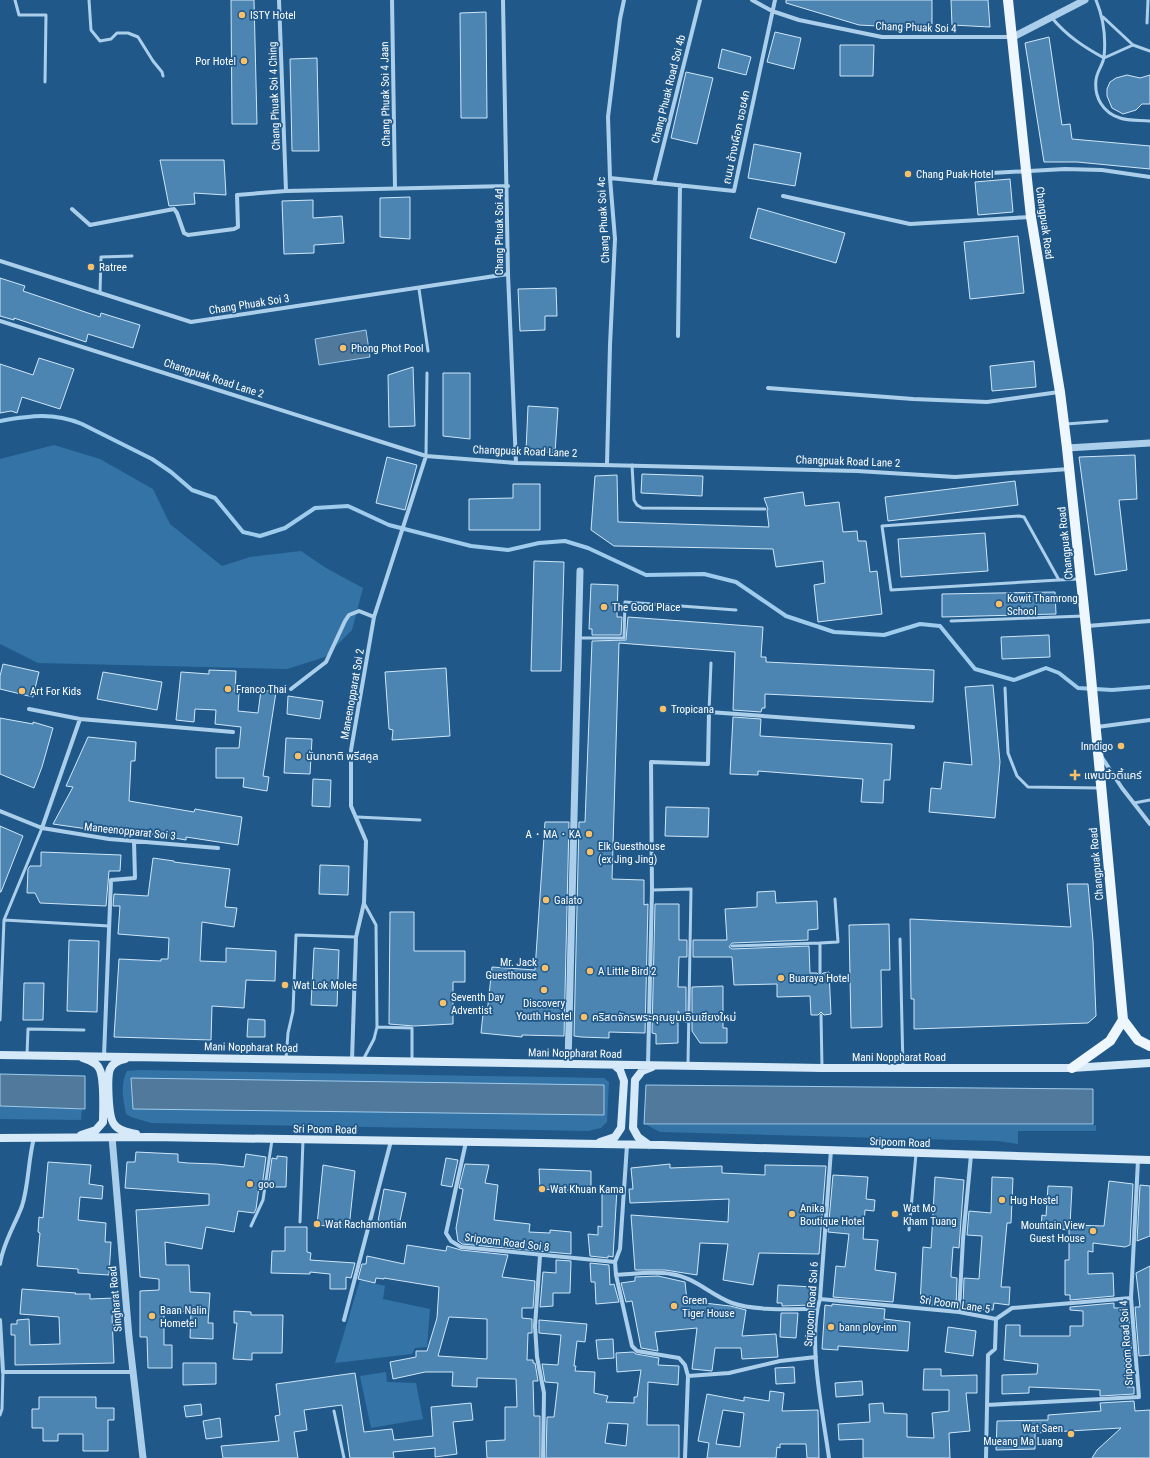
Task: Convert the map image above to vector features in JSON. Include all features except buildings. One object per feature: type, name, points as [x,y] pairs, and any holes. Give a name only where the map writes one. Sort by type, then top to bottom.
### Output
[{"type":"main road","name":"Changpuak Road","points":[[1008,0],[1031,217],[1060,392],[1067,448],[1094,705],[1123,1020]]},
{"type":"main road","points":[[1072,1068],[1110,1041],[1123,1020],[1138,1040],[1150,1046]]},
{"type":"main road","name":"Mani Noppharat Road","points":[[0,1055],[822,1068],[1072,1068],[1150,1063]]},
{"type":"main road","points":[[72,1056],[91,1061],[105,1076],[107,1120]]},
{"type":"main road","points":[[105,1076],[111,1067],[119,1060],[140,1057]]},
{"type":"main road","points":[[589,1144],[615,1137],[621,1128],[624,1081],[620,1070],[614,1065]]},
{"type":"main road","points":[[650,1145],[638,1137],[633,1128],[635,1080],[642,1071],[657,1066]]},
{"type":"main road","points":[[107,1120],[122,1131],[150,1137]]},
{"type":"main road","points":[[60,1138],[89,1133],[96,1130],[107,1120]]},
{"type":"main road","name":"Sri Poom Road","points":[[0,1138],[150,1137],[650,1145]]},
{"type":"main road","name":"Sripoom Road","points":[[650,1145],[1150,1161]]},
{"type":"street","name":"Chang Phuak Soi 4 Ching","points":[[279,0],[286,191]]},
{"type":"street","name":"Chang Phuak Soi 4 Jaan","points":[[392,0],[396,188]]},
{"type":"street","name":"Chang Phuak Soi 4d","points":[[503,0],[508,186],[508,274],[516,463]]},
{"type":"street","name":"Chang Phuak Soi 4c","points":[[607,464],[610,345],[616,240],[610,178],[608,117],[620,19],[624,0]]},
{"type":"street","name":"Chang Phuak Road Soi 4b","points":[[654,183],[700,0]]},
{"type":"street","name":"Chang Phuak Soi 4","points":[[752,0],[772,11],[799,20],[882,37],[1013,37]]},
{"type":"street","points":[[772,11],[775,0]]},
{"type":"street","points":[[1013,37],[1086,0]]},
{"type":"street","name":"ถนน ช้างเผือก ซอย4ก","points":[[610,178],[734,191],[772,11]]},
{"type":"street","points":[[957,174],[1070,169],[1102,170],[1150,176]]},
{"type":"street","points":[[72,208],[90,225],[174,210],[178,213],[184,233],[188,234],[234,229],[238,227],[237,195],[286,191],[508,186]]},
{"type":"street","points":[[678,336],[680,186]]},
{"type":"street","points":[[783,196],[910,224],[1031,217]]},
{"type":"street","name":"Chang Phuak Soi 3","points":[[0,261],[191,322],[419,289],[508,274]]},
{"type":"street","name":"Changpuak Road Lane 2","points":[[0,321],[426,456],[516,463],[857,471],[955,477],[1069,469]]},
{"type":"street","points":[[768,388],[913,399],[987,402],[1060,392]]},
{"type":"street","points":[[1067,448],[1150,443]]},
{"type":"street","name":"Maneenopparat Soi 2","points":[[352,1060],[356,937],[364,903],[366,841],[351,806],[351,750],[374,617],[426,456]]},
{"type":"street","points":[[568,1064],[580,571]]},
{"type":"street","points":[[291,689],[326,662],[349,615],[359,611],[374,617]]},
{"type":"street","points":[[1086,626],[1150,621]]},
{"type":"street","points":[[29,709],[80,719],[233,732]]},
{"type":"street","points":[[648,1065],[652,890],[651,762],[708,764],[709,712],[913,726]]},
{"type":"street","points":[[42,828],[80,719]]},
{"type":"street","points":[[1096,728],[1150,720]]},
{"type":"street","points":[[1098,751],[1150,824]]},
{"type":"street","name":"Maneenopparat Soi 3","points":[[0,811],[42,828],[134,842],[218,848]]},
{"type":"street","points":[[104,1056],[111,880],[135,878],[134,842]]},
{"type":"street","name":"Singharat Road","points":[[112,1137],[133,1372],[143,1458]]},
{"type":"street","points":[[0,1264],[2,1253],[22,1205],[29,1155],[34,1138]]},
{"type":"street","points":[[344,1320],[391,1141]]},
{"type":"street","name":"Sripoom Road Soi 8","points":[[466,1142],[446,1233],[451,1241],[461,1247],[540,1256],[615,1262]]},
{"type":"street","points":[[627,1145],[620,1249],[615,1262],[616,1275],[632,1346],[637,1351],[679,1358],[685,1365],[688,1376],[685,1458]]},
{"type":"street","name":"Sripoom Road Soi 6","points":[[829,1458],[816,1357],[817,1309],[820,1299],[831,1150]]},
{"type":"street","points":[[959,1312],[963,1239],[971,1155]]},
{"type":"street","name":"Sripoom Road Soi 4","points":[[987,1405],[1139,1397],[1131,1298],[1138,1160]]},
{"type":"street","points":[[540,1256],[535,1326],[537,1357],[544,1393],[543,1458]]},
{"type":"street","points":[[616,1275],[671,1274],[695,1281],[714,1295],[733,1303],[776,1310],[817,1309]]},
{"type":"street","name":"Sri Poom Lane 5","points":[[820,1299],[959,1312],[996,1319],[1012,1308],[1131,1298]]},
{"type":"street","points":[[986,1458],[988,1355],[995,1350],[996,1319]]},
{"type":"street","points":[[0,1320],[3,1372],[133,1372]]},
{"type":"street","points":[[688,1376],[729,1373],[780,1361],[816,1357]]},
{"type":"lane","points":[[15,0],[19,15],[46,15],[45,82]]},
{"type":"lane","points":[[89,0],[91,30],[100,41],[111,39],[117,34],[128,33],[138,37],[153,61],[162,72],[163,76]]},
{"type":"lane","points":[[1096,0],[1103,17],[1104,58],[1098,69],[1096,80],[1096,89],[1102,106],[1120,119],[1150,121]]},
{"type":"lane","points":[[1147,23],[1148,0]]},
{"type":"lane","points":[[1103,17],[1133,45],[1150,51]]},
{"type":"lane","points":[[1052,18],[1075,41],[1104,58]]},
{"type":"lane","points":[[1104,58],[1133,45]]},
{"type":"lane","points":[[100,293],[101,257],[132,256]]},
{"type":"lane","points":[[419,289],[428,352]]},
{"type":"lane","points":[[426,456],[427,373]]},
{"type":"lane","points":[[1064,425],[1107,421]]},
{"type":"lane","points":[[632,465],[634,500],[637,505],[642,508],[765,509]]},
{"type":"lane","points":[[1059,580],[1024,517],[1019,516],[882,526],[891,590],[1059,580],[1081,578]]},
{"type":"lane","points":[[578,638],[624,638],[625,602],[736,610]]},
{"type":"lane","points":[[952,621],[1085,616]]},
{"type":"lane","points":[[709,712],[711,663]]},
{"type":"lane","points":[[1005,688],[1008,753],[1017,776],[1028,787],[1101,788]]},
{"type":"lane","points":[[1134,803],[1150,800]]},
{"type":"lane","points":[[357,817],[420,820]]},
{"type":"lane","points":[[0,1020],[4,920],[42,828]]},
{"type":"lane","points":[[652,890],[691,890],[688,1066]]},
{"type":"lane","points":[[732,946],[838,942],[835,899]]},
{"type":"lane","points":[[363,1060],[374,1039],[377,1027],[376,925],[364,903]]},
{"type":"lane","points":[[4,920],[109,926]]},
{"type":"lane","points":[[286,1059],[288,1033],[293,1012],[296,935],[356,937]]},
{"type":"lane","points":[[900,939],[903,1068]]},
{"type":"lane","points":[[820,943],[820,973]]},
{"type":"lane","points":[[821,1015],[822,1068]]},
{"type":"lane","points":[[377,1027],[412,1028],[412,1061]]},
{"type":"lane","points":[[27,1055],[28,1029],[84,1030]]},
{"type":"lane","points":[[251,1226],[263,1200],[272,1139]]},
{"type":"lane","points":[[300,1222],[303,1139]]},
{"type":"lane","points":[[909,1230],[916,1154]]},
{"type":"lane","points":[[0,1415],[2,1409],[3,1372]]},
{"type":"lane","points":[[334,1410],[344,1458]]},
{"type":"shaded area","name":"Phong Phot Pool","points":[[366,330],[370,357],[319,365],[315,339]]},
{"type":"shaded area","points":[[54,445],[100,459],[153,489],[170,524],[222,566],[250,557],[301,551],[326,568],[363,588],[352,630],[325,657],[287,669],[38,663],[0,644],[0,459]]},
{"type":"shaded area","points":[[127,1071],[604,1078],[609,1082],[607,1122],[601,1128],[588,1131],[151,1123],[126,1114],[123,1081]]},
{"type":"shaded area","points":[[0,1074],[85,1076],[85,1109],[0,1106]]},
{"type":"shaded area","points":[[131,1078],[604,1085],[604,1115],[133,1109]]},
{"type":"shaded area","points":[[646,1085],[1093,1089],[1093,1124],[644,1124]]},
{"type":"shaded area","points":[[0,1106],[82,1109],[81,1120],[0,1119]]},
{"type":"shaded area","points":[[647,1125],[1096,1125],[1096,1131],[1018,1131],[1018,1144],[998,1141],[660,1132]]},
{"type":"shaded area","points":[[360,1280],[385,1286],[383,1299],[430,1309],[427,1347],[415,1348],[412,1354],[335,1363]]},
{"type":"shaded area","points":[[386,1372],[387,1382],[416,1383],[423,1419],[371,1428],[360,1376]]},
{"type":"waterway","points":[[0,421],[51,416],[82,424],[152,459],[171,472],[192,490],[215,498],[243,532],[260,536],[285,528],[315,508],[348,506],[389,525],[471,546],[508,550],[539,543],[565,541],[588,548],[646,575],[704,574],[736,582],[786,616],[834,632],[884,635],[920,624],[940,626],[975,669],[1014,680],[1046,668],[1059,673],[1078,688],[1112,690],[1150,687]]},
{"type":"place","name":"ISTY Hotel","points":[[242,15]]},
{"type":"place","name":"Por Hotel","points":[[244,61]]},
{"type":"place","name":"Chang Puak Hotel","points":[[908,174]]},
{"type":"place","name":"Ratree","points":[[91,267]]},
{"type":"place","name":"Phong Phot Pool","points":[[343,348]]},
{"type":"place","name":"Kowit Thamrong School","points":[[999,604]]},
{"type":"place","name":"The Good Place","points":[[604,607]]},
{"type":"place","name":"Franco Thai","points":[[228,689]]},
{"type":"place","name":"Art For Kids","points":[[22,691]]},
{"type":"place","name":"Tropicana","points":[[663,709]]},
{"type":"place","name":"Inndigo","points":[[1121,746]]},
{"type":"place","name":"นันทชาติ พรีสคูล","points":[[298,756]]},
{"type":"place","name":"แพนบิ้วตี้แคร์","points":[[1075,775]]},
{"type":"place","name":"A・MA・KA","points":[[589,834]]},
{"type":"place","name":"Elk Guesthouse (ex Jing Jing)","points":[[590,852]]},
{"type":"place","name":"Galato","points":[[546,900]]},
{"type":"place","name":"Mr. Jack Guesthouse","points":[[545,968]]},
{"type":"place","name":"A Little Bird 2","points":[[590,971]]},
{"type":"place","name":"Buaraya Hotel","points":[[781,978]]},
{"type":"place","name":"Wat Lok Molee","points":[[285,985]]},
{"type":"place","name":"Discovery Youth Hostel","points":[[544,990]]},
{"type":"place","name":"Seventh Day Adventist","points":[[443,1003]]},
{"type":"place","name":"คริสตจักรพระคุณยูนเอินเชียงใหม่","points":[[584,1017]]},
{"type":"place","name":"goo","points":[[250,1184]]},
{"type":"place","name":"Wat Khuan Kama","points":[[542,1189]]},
{"type":"place","name":"Hug Hostel","points":[[1002,1200]]},
{"type":"place","name":"Anika Boutique Hotel","points":[[792,1214]]},
{"type":"place","name":"Wat Mo Kham Tuang","points":[[895,1214]]},
{"type":"place","name":"Wat Rachamontian","points":[[317,1224]]},
{"type":"place","name":"Mountain View Guest House","points":[[1093,1231]]},
{"type":"place","name":"Green Tiger House","points":[[674,1306]]},
{"type":"place","name":"Baan Nalin Hometel","points":[[152,1316]]},
{"type":"place","name":"bann ploy-inn","points":[[831,1327]]},
{"type":"place","name":"Wat Saen Mueang Ma Luang","points":[[1071,1434]]}]
